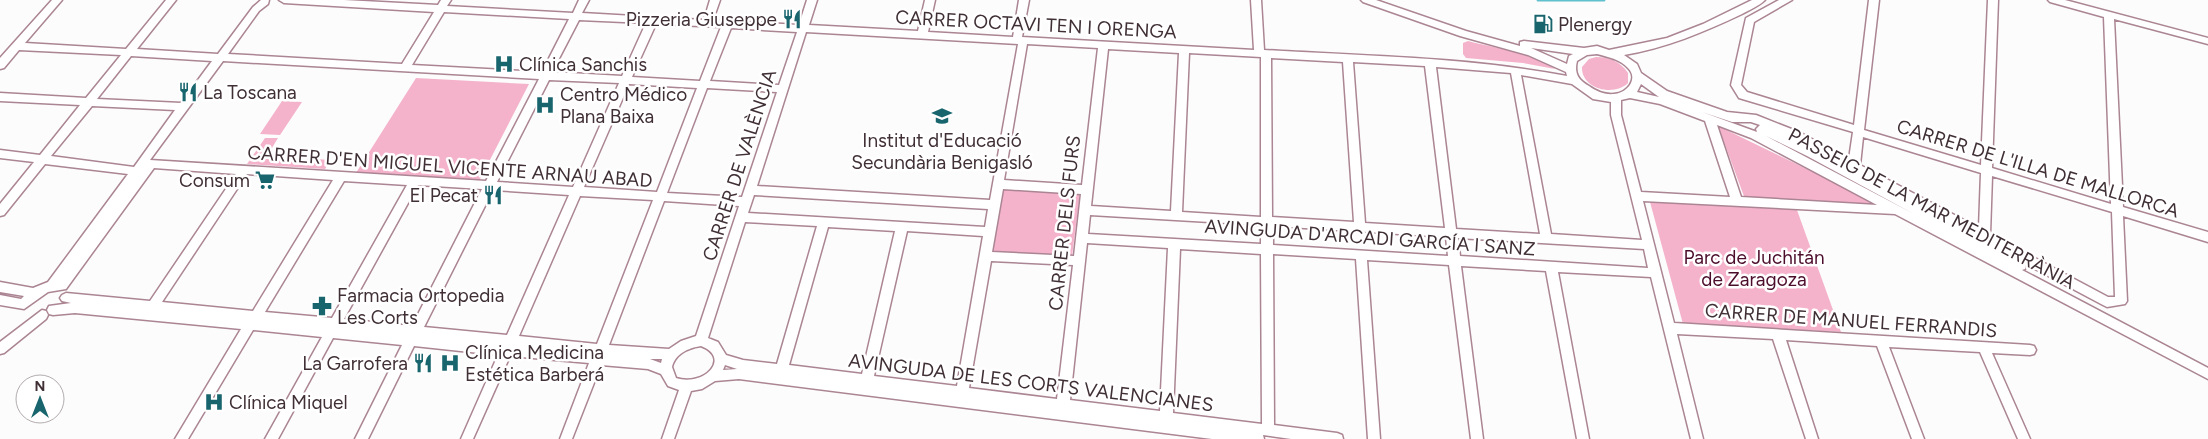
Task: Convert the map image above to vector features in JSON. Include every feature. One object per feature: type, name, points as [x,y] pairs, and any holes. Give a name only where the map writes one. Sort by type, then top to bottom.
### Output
[{"type":"street","points":[[0,65],[57,0]]},
{"type":"street","points":[[0,212],[171,0]]},
{"type":"street","name":"CARRER OCTAVI TEN I ORENGA","points":[[284,0],[1430,63],[1515,70],[1574,81]]},
{"type":"street","points":[[405,68],[446,0]]},
{"type":"street","points":[[361,439],[584,0]]},
{"type":"street","points":[[708,24],[716,0]]},
{"type":"street","name":"CARRER DE VALÈNCIA","points":[[701,341],[812,0]]},
{"type":"street","points":[[922,35],[930,0]]},
{"type":"street","points":[[962,392],[995,205],[1020,41],[1024,0]]},
{"type":"street","points":[[1256,0],[1262,54],[1267,222],[1268,430]]},
{"type":"street","points":[[1366,0],[1463,34],[1531,52],[1570,70]]},
{"type":"street","points":[[1385,0],[1464,28],[1532,46],[1584,52],[1597,50],[1612,53],[1625,59],[1636,72]]},
{"type":"street","points":[[1612,53],[1645,49],[1710,26],[1760,0]]},
{"type":"street","points":[[1710,26],[1726,24],[1757,10],[1772,8],[1787,0]]},
{"type":"street","points":[[1854,166],[1874,0]]},
{"type":"street","points":[[1984,236],[1993,0]]},
{"type":"street","points":[[2053,0],[2208,41]]},
{"type":"street","points":[[60,290],[136,171],[184,107],[270,1]]},
{"type":"street","name":"CARRER DE L'ILLA DE MALLORCA","points":[[1772,8],[1749,20],[1736,85],[1743,95],[2208,237]]},
{"type":"street","points":[[2109,15],[2117,210]]},
{"type":"street","points":[[467,439],[652,21]]},
{"type":"street","points":[[566,439],[727,25]]},
{"type":"street","name":"CARRER DELS FURS","points":[[1063,405],[1103,45]]},
{"type":"street","points":[[16,46],[783,89]]},
{"type":"street","points":[[1176,216],[1184,49]]},
{"type":"street","points":[[1584,52],[1573,59],[1570,70],[1574,81],[1586,91],[1602,97],[1616,98],[1630,94],[1637,86],[1636,72],[1645,49]]},
{"type":"street","points":[[0,349],[42,314],[225,58]]},
{"type":"street","points":[[1348,58],[1360,227]]},
{"type":"street","points":[[1430,63],[1478,439]]},
{"type":"street","points":[[1515,70],[1546,238]]},
{"type":"street","name":"PASSEIG DE LA MAR MEDITERRÀNIA","points":[[1636,72],[1663,94],[1763,130],[1811,153],[2208,366]]},
{"type":"street","name":"PASSEIG DE LA MAR MEDITERRÀNIA","points":[[1630,94],[1662,101],[1763,139],[2208,374]]},
{"type":"street","points":[[0,96],[184,107]]},
{"type":"street","points":[[1602,97],[1616,115]]},
{"type":"street","points":[[1616,98],[1616,115],[1698,439]]},
{"type":"street","name":"PASSEIG DE LA MAR MEDITERRÀNIA","points":[[1727,116],[1752,118],[1794,135],[2107,302],[2121,301],[2117,210]]},
{"type":"street","points":[[1710,119],[1737,202]]},
{"type":"street","points":[[0,154],[136,171],[151,164]]},
{"type":"street","name":"CARRER D'EN MIGUEL VICENTE ARNAU ABAD","points":[[151,164],[746,202]]},
{"type":"street","points":[[150,311],[244,170]]},
{"type":"street","points":[[181,439],[341,176]]},
{"type":"street","points":[[271,439],[415,181]]},
{"type":"street","points":[[998,184],[1087,190]]},
{"type":"street","points":[[750,190],[995,205]]},
{"type":"street","points":[[1636,196],[1899,210]]},
{"type":"street","name":"AVINGUDA D'ARCADI GARCÍA I SANZ","points":[[1085,210],[1648,245]]},
{"type":"street","points":[[742,217],[990,232]]},
{"type":"street","points":[[782,370],[824,222]]},
{"type":"street","points":[[867,380],[902,227]]},
{"type":"street","name":"AVINGUDA D'ARCADI GARCÍA I SANZ","points":[[1082,238],[1656,273]]},
{"type":"street","points":[[1166,418],[1174,244]]},
{"type":"street","points":[[1362,255],[1374,439]]},
{"type":"street","points":[[986,256],[1079,261]]},
{"type":"street","points":[[1551,267],[1583,439]]},
{"type":"street","points":[[0,287],[33,293],[60,290],[150,311]]},
{"type":"street","points":[[24,304],[33,293]]},
{"type":"street","points":[[0,300],[24,304],[42,314]]},
{"type":"street","points":[[0,340],[42,314],[75,308],[150,311],[599,354],[672,354]]},
{"type":"street","name":"CARRER DE MANUEL FERRANDIS","points":[[1669,328],[2030,350]]},
{"type":"street","points":[[1778,335],[1812,439]]},
{"type":"street","points":[[701,341],[716,346],[721,359],[720,365],[713,376],[698,386],[686,387],[672,382],[666,371],[666,365],[672,354],[685,344],[701,341]]},
{"type":"street","points":[[1881,341],[1918,439]]},
{"type":"street","points":[[1984,348],[2024,439]]},
{"type":"street","points":[[599,354],[649,364],[666,371]]},
{"type":"street","name":"AVINGUDA DE LES CORTS VALENCIANES","points":[[721,359],[743,365],[1336,439]]},
{"type":"street","name":"AVINGUDA DE LES CORTS VALENCIANES","points":[[713,376],[739,374],[1258,439]]},
{"type":"street","points":[[668,439],[686,387]]},
{"type":"green space","points":[[1468,41],[1525,55],[1546,63],[1555,69],[1523,63],[1466,58],[1463,54],[1463,43]]},
{"type":"green space","points":[[1596,57],[1610,59],[1621,65],[1628,73],[1628,83],[1615,90],[1607,90],[1592,85],[1587,81],[1583,75],[1582,67],[1589,59]]},
{"type":"green space","points":[[416,78],[529,84],[478,183],[354,176]]},
{"type":"green space","points":[[282,101],[302,102],[280,135],[260,134]]},
{"type":"green space","name":"Parc de Juchitán de Zaragoza","points":[[1718,126],[1883,206],[1793,199],[1841,332],[1683,324],[1650,202],[1748,207]]},
{"type":"green space","points":[[265,138],[278,138],[267,156],[331,160],[325,169],[247,164]]},
{"type":"green space","points":[[1003,188],[1080,193],[1072,256],[992,252]]},
{"type":"waterway","points":[[1538,0],[1604,0]]},
{"type":"place","name":"Pizzeria Giuseppe","points":[[792,19]]},
{"type":"place","name":"Plenergy","points":[[1543,24]]},
{"type":"place","name":"Clínica Sanchis","points":[[504,64]]},
{"type":"place","name":"La Toscana","points":[[188,92]]},
{"type":"place","name":"Centro Médico Plana Baixa","points":[[545,105]]},
{"type":"place","name":"Institut d'Educació Secundària Benigasló","points":[[942,116]]},
{"type":"place","name":"Consum","points":[[265,180]]},
{"type":"place","name":"El Pecat","points":[[493,195]]},
{"type":"place","name":"Farmacia Ortopedia Les Corts","points":[[322,306]]},
{"type":"place","name":"La Garrofera","points":[[423,363]]},
{"type":"place","name":"Clínica Medicina Estética Barberá","points":[[450,363]]},
{"type":"place","name":"Clínica Miquel","points":[[214,402]]}]
